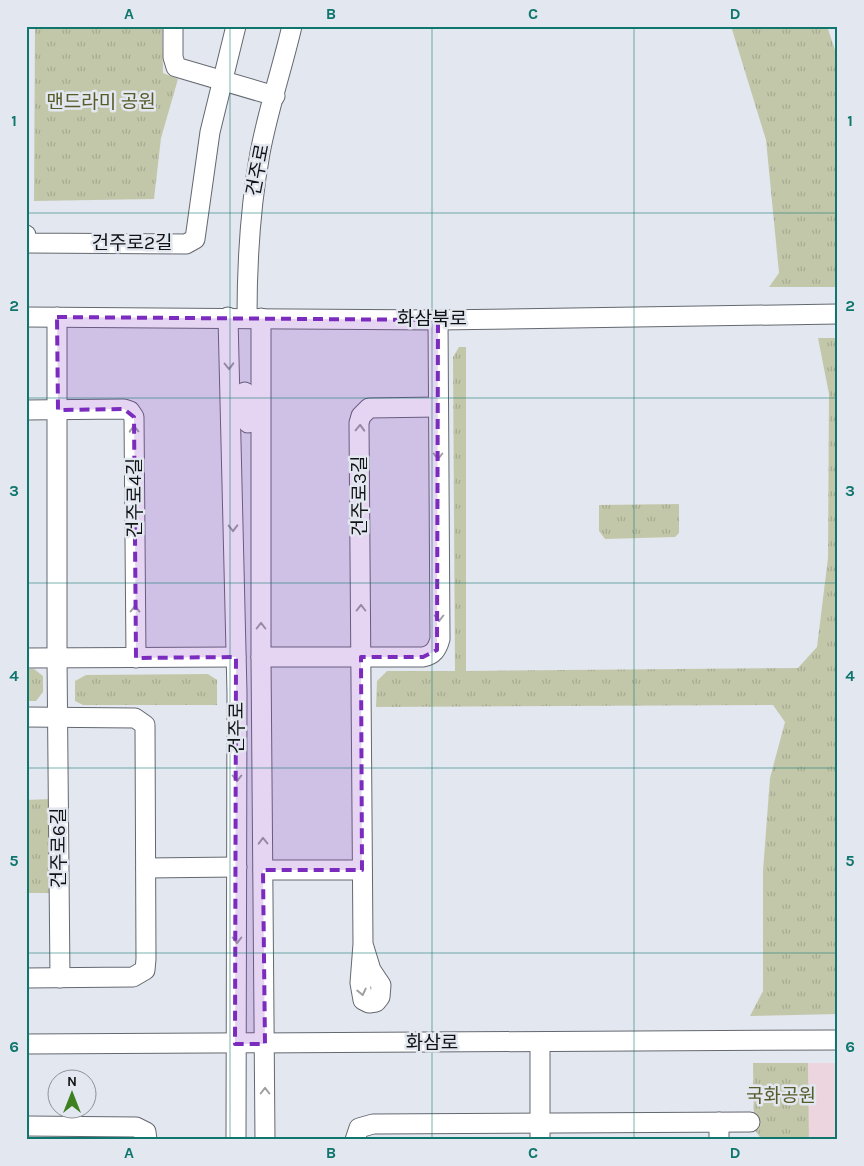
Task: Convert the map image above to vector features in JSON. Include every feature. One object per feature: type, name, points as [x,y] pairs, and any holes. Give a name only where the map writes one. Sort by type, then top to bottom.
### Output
[{"type":"street","points":[[173,26],[173,57],[176,66],[275,96]]},
{"type":"street","name":"건주로2길","points":[[26,235],[26,243],[186,244],[195,239],[203,172],[236,26]]},
{"type":"street","name":"건주로","points":[[266,1140],[261,488],[250,220],[261,151],[292,26]]},
{"type":"street","name":"화삼북로","points":[[26,317],[254,317],[438,320],[838,314]]},
{"type":"street","points":[[57,317],[57,658]]},
{"type":"street","name":"건주로","points":[[228,317],[236,658],[236,1140]]},
{"type":"street","points":[[261,657],[423,657],[433,654],[438,645],[438,320]]},
{"type":"street","points":[[230,426],[237,400],[241,392],[244,392],[248,397],[248,428],[261,488]]},
{"type":"street","name":"건주로3길","points":[[363,944],[361,416],[369,408],[438,407]]},
{"type":"street","name":"건주로4길","points":[[26,410],[124,409],[130,411],[134,418],[136,658]]},
{"type":"street","points":[[26,658],[236,658]]},
{"type":"street","name":"건주로6길","points":[[57,658],[60,978]]},
{"type":"street","points":[[26,717],[135,718],[145,726],[146,868],[145,970],[133,977],[26,978]]},
{"type":"street","points":[[146,868],[237,867]]},
{"type":"street","points":[[263,870],[362,870]]},
{"type":"street","name":"화삼로","points":[[26,1044],[838,1040]]},
{"type":"street","points":[[540,1042],[540,1132]]},
{"type":"street","points":[[355,1140],[359,1128],[373,1124],[448,1132],[540,1132],[719,1131],[750,1122]]},
{"type":"street","points":[[26,1126],[58,1133],[136,1127],[146,1132],[147,1140]]},
{"type":"highlighted area","points":[[57,317],[438,320],[437,650],[423,657],[361,657],[362,870],[263,870],[265,1044],[235,1044],[236,657],[136,658],[134,417],[124,409],[58,410]]},
{"type":"shaded area","points":[[808,1063],[838,1063],[838,1140],[809,1140]]},
{"type":"green space","name":"맨드라미 공원","points":[[35,26],[162,26],[163,73],[178,79],[161,138],[154,199],[34,201]]},
{"type":"green space","points":[[731,26],[827,26],[838,59],[838,287],[769,287],[779,273],[766,140]]},
{"type":"green space","points":[[818,338],[838,338],[838,1014],[750,1016],[763,991],[763,871],[770,778],[785,722],[773,705],[376,707],[377,681],[387,671],[455,671],[453,357],[459,347],[466,347],[466,671],[798,668],[817,647],[828,558],[829,394]]},
{"type":"green space","points":[[679,504],[679,533],[675,537],[605,539],[599,531],[599,505]]},
{"type":"green space","points":[[26,669],[34,669],[43,676],[43,692],[36,701],[26,701]]},
{"type":"green space","points":[[208,674],[217,680],[217,705],[83,705],[75,701],[75,681],[86,675]]},
{"type":"green space","points":[[51,799],[51,893],[26,893],[26,800]]},
{"type":"green space","name":"국화공원","points":[[753,1063],[808,1063],[809,1140],[762,1140],[754,1129]]}]
